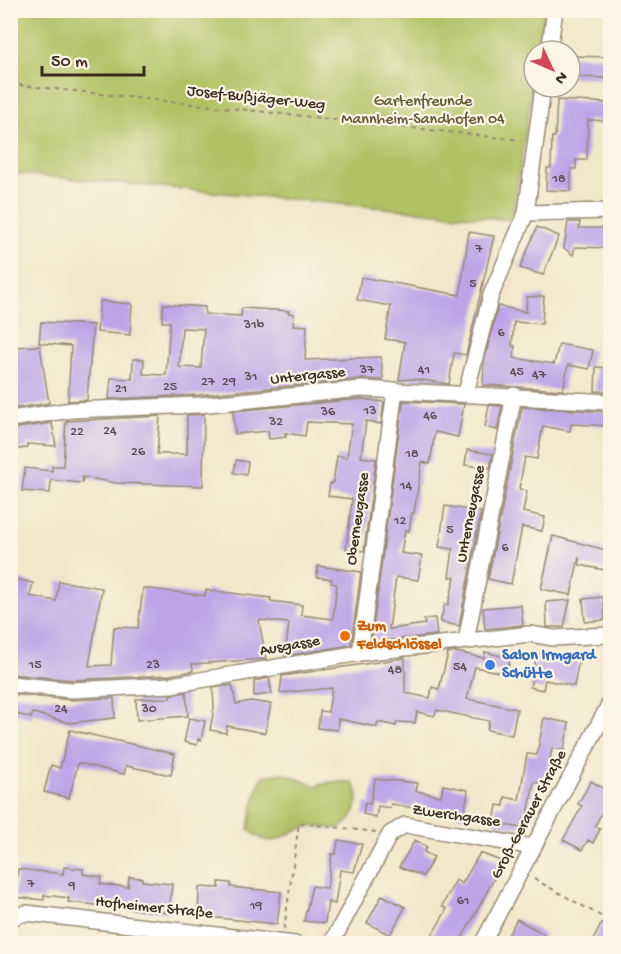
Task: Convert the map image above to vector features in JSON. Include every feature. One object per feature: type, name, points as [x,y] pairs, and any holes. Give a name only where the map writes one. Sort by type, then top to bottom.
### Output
[{"type":"street","points":[[551,39],[555,10]]},
{"type":"street","points":[[466,393],[491,295],[526,213],[541,99]]},
{"type":"street","points":[[526,213],[610,211]]},
{"type":"street","name":"Untergasse","points":[[10,419],[72,411],[199,405],[361,389],[514,395],[610,402]]},
{"type":"street","name":"Oberneugasse","points":[[360,653],[395,390]]},
{"type":"street","name":"Unterneugasse","points":[[466,641],[514,395]]},
{"type":"street","name":"Ausgasse","points":[[10,684],[72,690],[171,685],[360,653],[530,634],[554,638],[607,635],[610,638]]},
{"type":"street","name":"Groß-Gerauer Straße","points":[[482,944],[610,703]]},
{"type":"street","name":"Zwerchgasse","points":[[390,834],[405,825],[534,847]]},
{"type":"street","points":[[331,944],[390,834]]},
{"type":"street","name":"Hofheimer Straße","points":[[10,921],[13,917],[26,913],[289,943]]},
{"type":"path","name":"Josef-Bußjäger-Weg","points":[[10,84],[535,141]]},
{"type":"path","points":[[289,943],[299,823],[390,834]]},
{"type":"path","points":[[521,871],[610,921]]},
{"type":"green space","name":"Gartenfreunde Mannheim-Sandhofen 04","points":[[10,11],[544,11],[540,39],[522,39],[522,99],[530,99],[512,220],[11,173]]},
{"type":"green space","points":[[283,773],[316,786],[330,782],[352,782],[358,797],[356,808],[350,819],[339,828],[311,826],[276,840],[264,840],[257,836],[249,830],[254,802],[263,776]]},
{"type":"building","points":[[582,56],[610,57],[610,78],[582,77]]},
{"type":"building","points":[[557,100],[610,103],[610,121],[588,120],[587,160],[576,160],[576,169],[571,169],[571,191],[546,190],[547,168],[551,168],[552,137],[555,137]]},
{"type":"building","points":[[568,222],[580,222],[579,228],[610,228],[610,248],[575,247],[573,255],[564,248]]},
{"type":"building","points":[[537,227],[559,236],[543,275],[520,268]]},
{"type":"building","points":[[469,232],[494,236],[466,355],[454,353],[449,384],[413,379],[399,380],[405,342],[385,339],[391,306],[357,300],[361,277],[460,295]]},
{"type":"building","points":[[544,296],[542,324],[514,322],[512,346],[515,346],[514,358],[554,364],[559,344],[593,350],[589,369],[568,365],[563,390],[483,385],[484,361],[498,306],[526,312],[527,297]]},
{"type":"building","points":[[100,301],[132,304],[130,335],[97,332]]},
{"type":"building","points":[[163,304],[205,307],[205,314],[241,316],[242,308],[289,311],[288,313],[294,314],[293,325],[307,326],[305,360],[381,357],[383,380],[360,379],[198,395],[109,399],[111,378],[132,379],[133,359],[144,359],[143,374],[166,375],[170,322],[162,322]],"holes":[[[182,328],[204,329],[201,368],[179,367]]]},
{"type":"building","points":[[41,322],[93,325],[87,400],[68,401],[71,346],[39,343]]},
{"type":"building","points":[[40,346],[49,403],[10,409],[10,347]]},
{"type":"building","points":[[596,367],[610,368],[610,392],[595,391]]},
{"type":"building","points":[[361,399],[384,402],[381,424],[366,421],[361,457],[376,459],[364,551],[346,549],[352,499],[328,496],[330,483],[333,483],[337,456],[347,457],[352,424],[307,422],[305,436],[285,433],[286,437],[269,439],[268,431],[235,434],[233,411]]},
{"type":"building","points":[[403,401],[464,404],[458,437],[435,432],[430,464],[422,462],[414,513],[412,513],[409,531],[405,530],[401,553],[422,556],[418,580],[396,577],[389,629],[425,624],[424,619],[435,618],[437,635],[371,642]]},
{"type":"building","points":[[489,405],[502,406],[497,430],[485,427]]},
{"type":"building","points":[[522,407],[610,412],[610,426],[571,424],[570,431],[543,426],[537,459],[525,457],[519,489],[527,491],[523,512],[545,517],[542,531],[522,527],[511,584],[488,579]]},
{"type":"building","points":[[204,414],[203,486],[116,483],[83,477],[82,483],[51,480],[50,493],[22,491],[25,468],[52,471],[52,466],[63,466],[66,421],[160,416],[157,454],[187,454],[187,415]]},
{"type":"building","points":[[52,423],[56,446],[27,444],[27,448],[10,450],[10,429]]},
{"type":"building","points":[[467,450],[493,454],[490,468],[465,465]]},
{"type":"building","points":[[236,460],[248,462],[246,475],[234,473]]},
{"type":"building","points":[[445,506],[481,512],[459,626],[440,622],[445,604],[448,605],[455,577],[449,577],[453,549],[439,547]]},
{"type":"building","points":[[553,536],[610,551],[610,571],[580,565],[579,557],[571,595],[541,589]]},
{"type":"building","points":[[318,566],[361,572],[351,645],[285,656],[289,623],[259,620],[266,659],[192,664],[193,671],[170,675],[72,680],[10,674],[10,597],[16,579],[33,583],[30,596],[56,601],[59,581],[102,588],[89,666],[111,665],[114,627],[138,628],[143,588],[205,596],[206,590],[271,598],[270,601],[302,605],[301,615],[333,619],[337,584],[331,583],[332,579],[317,577]]},
{"type":"building","points":[[603,597],[605,620],[585,622],[583,599]]},
{"type":"building","points":[[570,600],[564,627],[547,627],[546,602]]},
{"type":"building","points":[[521,605],[523,625],[485,629],[483,608]]},
{"type":"building","points":[[456,652],[484,658],[485,652],[510,658],[507,674],[475,667],[467,699],[517,709],[512,735],[487,730],[489,721],[437,710],[434,716],[417,712],[415,723],[397,722],[396,726],[378,722],[377,727],[338,719],[337,730],[318,728],[320,711],[328,712],[332,688],[280,693],[282,676],[405,658],[405,693],[430,698],[432,687],[439,689],[448,653]]},
{"type":"building","points":[[537,654],[579,660],[574,686],[545,680],[543,690],[530,687]]},
{"type":"building","points":[[269,678],[272,694],[254,696],[254,681]]},
{"type":"building","points":[[232,685],[236,704],[250,701],[271,704],[265,733],[227,726],[226,733],[210,730],[214,708],[213,688]]},
{"type":"building","points":[[186,692],[188,716],[137,720],[136,699],[170,698],[170,695]]},
{"type":"building","points":[[10,694],[71,700],[114,698],[115,718],[69,723],[33,713],[31,718],[10,712]]},
{"type":"building","points":[[189,718],[205,721],[201,740],[198,739],[197,745],[184,742]]},
{"type":"building","points":[[544,718],[569,723],[564,750],[552,748],[546,784],[534,782],[527,820],[523,820],[522,828],[494,823],[497,805],[504,806],[505,797],[519,800],[527,754],[537,755]]},
{"type":"building","points":[[70,730],[175,754],[171,775],[126,766],[124,774],[78,763],[69,798],[44,792],[51,765],[60,768]]},
{"type":"building","points":[[375,779],[418,783],[416,791],[441,796],[443,785],[468,790],[464,817],[414,804],[413,808],[391,804],[390,808],[378,806],[376,817],[363,814],[365,803],[370,804]]},
{"type":"building","points":[[591,781],[610,792],[610,797],[595,826],[600,829],[593,843],[588,840],[582,850],[563,840],[582,806],[578,804]]},
{"type":"building","points":[[338,840],[362,844],[354,872],[340,870],[335,904],[328,902],[325,923],[304,921],[312,886],[327,888],[332,854],[336,854]]},
{"type":"building","points":[[415,840],[427,847],[424,852],[434,857],[423,876],[399,867]]},
{"type":"building","points":[[480,853],[503,862],[459,944],[427,944],[447,909],[442,906],[456,880],[462,884]]},
{"type":"building","points":[[64,867],[83,869],[83,874],[102,877],[100,884],[128,887],[129,877],[142,878],[142,881],[172,884],[169,913],[68,902],[69,898],[44,895],[44,900],[14,897],[18,869],[63,874]]},
{"type":"building","points":[[219,882],[231,883],[231,887],[281,892],[277,924],[198,916],[199,887],[219,888]]},
{"type":"building","points":[[382,895],[405,907],[390,935],[367,923]]},
{"type":"building","points":[[517,919],[544,934],[539,944],[514,944],[506,939]]},
{"type":"building","points":[[602,923],[610,928],[610,944],[591,944]]},
{"type":"place","name":"Zum Feldschlössel","points":[[345,636]]},
{"type":"place","name":"Salon Irmgard Schütte","points":[[490,665]]}]
